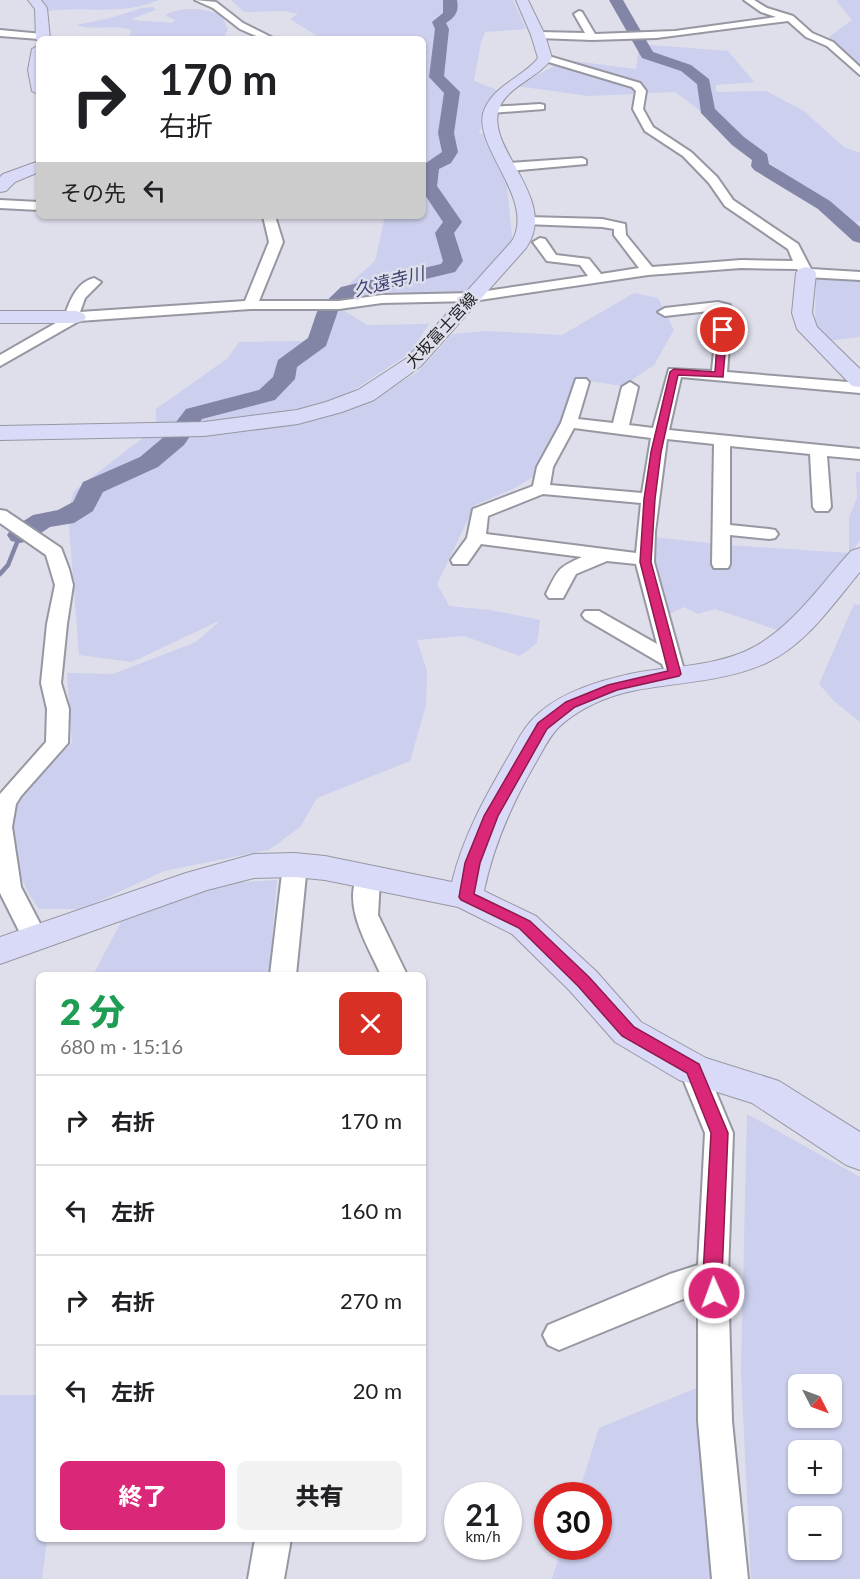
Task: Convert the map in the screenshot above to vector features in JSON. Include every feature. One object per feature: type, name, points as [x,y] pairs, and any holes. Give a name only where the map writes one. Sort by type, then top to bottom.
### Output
[{"type":"street","points":[[34,0],[41,8],[42,36]]},
{"type":"street","points":[[199,0],[219,5],[234,22],[266,36]]},
{"type":"street","points":[[522,0],[538,35],[545,58]]},
{"type":"street","points":[[748,0],[764,10],[790,18],[810,35],[830,44],[860,72]]},
{"type":"street","points":[[579,14],[592,37]]},
{"type":"street","points":[[538,35],[592,37],[692,33],[765,20],[790,18]]},
{"type":"street","points":[[0,33],[36,41]]},
{"type":"street","points":[[36,57],[34,79],[36,84]]},
{"type":"street","points":[[545,58],[541,64],[506,90],[491,110],[491,126],[509,167],[528,221],[602,223],[620,227],[621,235],[648,271]]},
{"type":"street","points":[[545,58],[636,85],[641,91],[638,109],[650,129],[687,154],[713,180],[729,203],[793,247],[804,269],[802,313],[807,329],[860,381]]},
{"type":"street","points":[[491,110],[540,107]]},
{"type":"street","points":[[509,167],[582,162]]},
{"type":"street","points":[[0,188],[9,178],[36,167]]},
{"type":"street","points":[[0,204],[36,206]]},
{"type":"street","points":[[250,305],[276,242],[270,219]]},
{"type":"street","name":"大坂富士宮線","points":[[0,433],[204,429],[298,417],[366,394],[414,362],[473,297],[538,241],[526,233],[528,221]]},
{"type":"street","points":[[538,241],[549,256],[560,260],[584,262],[598,279]]},
{"type":"street","points":[[0,317],[76,317],[250,305],[332,305],[382,299],[473,297],[648,271],[741,264],[860,276]]},
{"type":"street","points":[[76,317],[73,312],[79,296],[94,282]]},
{"type":"street","points":[[665,312],[717,306],[724,308],[719,375]]},
{"type":"street","points":[[0,361],[76,317]]},
{"type":"street","points":[[673,667],[645,560],[650,499],[674,372],[860,388]]},
{"type":"street","points":[[541,489],[545,467],[569,423],[581,382]]},
{"type":"street","points":[[620,429],[630,387]]},
{"type":"street","points":[[569,423],[860,454]]},
{"type":"street","points":[[721,564],[722,440]]},
{"type":"street","points":[[818,449],[822,507]]},
{"type":"street","points":[[460,560],[476,538],[479,513],[541,489],[650,499]]},
{"type":"street","points":[[0,514],[54,552],[64,585],[57,624],[51,683],[58,709],[57,743],[13,791],[5,804],[0,827],[9,887],[35,939]]},
{"type":"street","points":[[720,530],[769,534]]},
{"type":"street","points":[[476,538],[645,560]]},
{"type":"street","points":[[556,594],[568,570],[605,555]]},
{"type":"street","points":[[466,897],[472,863],[491,816],[542,726],[571,704],[673,667],[731,665],[756,657],[778,644],[860,556]]},
{"type":"street","points":[[592,615],[673,667]]},
{"type":"street","points":[[283,972],[288,924],[295,888],[295,865]]},
{"type":"street","points":[[0,951],[219,875],[254,866],[295,865],[325,868],[369,879],[466,897],[524,925],[583,981],[628,1032],[693,1069],[765,1092],[860,1153]]},
{"type":"street","points":[[369,879],[366,915],[393,972]]},
{"type":"street","points":[[693,1069],[719,1133],[712,1275],[716,1311],[715,1421],[730,1579]]},
{"type":"street","points":[[559,1335],[681,1284],[712,1275]]},
{"type":"street","points":[[266,1579],[272,1542]]},
{"type":"shaded area","points":[[40,0],[159,0],[132,8],[47,11]]},
{"type":"shaded area","points":[[231,0],[513,0],[526,29],[485,32],[474,81],[497,90],[479,133],[491,135],[498,165],[507,187],[513,244],[476,285],[463,294],[330,301],[375,261],[384,219],[426,219],[426,36],[317,36],[290,19],[298,14],[285,11],[244,12]]},
{"type":"shaded area","points":[[838,0],[860,0],[860,66],[838,46],[825,40],[852,20],[837,2]]},
{"type":"shaded area","points":[[153,7],[156,10],[131,19],[172,23],[175,20],[165,15],[186,9],[208,11],[222,16],[228,30],[226,36],[130,36],[131,30],[124,28],[76,25]]},
{"type":"shaded area","points":[[639,44],[728,51],[754,82],[716,85],[716,92],[766,91],[804,111],[844,147],[860,153],[860,221],[856,222],[860,226],[860,231],[675,92],[589,96],[516,86],[566,60],[636,69]]},
{"type":"shaded area","points":[[816,277],[860,279],[860,337],[825,341],[815,326]]},
{"type":"shaded area","points":[[634,293],[658,298],[674,330],[654,365],[623,386],[582,380],[538,474],[513,489],[475,505],[437,584],[449,606],[490,610],[540,620],[537,643],[520,656],[464,636],[417,640],[427,671],[426,705],[410,761],[317,798],[300,827],[269,850],[164,871],[82,909],[39,909],[18,869],[11,838],[11,823],[19,796],[72,743],[67,673],[113,674],[196,642],[221,620],[132,662],[79,655],[68,511],[74,491],[145,436],[260,430],[335,410],[386,391],[419,371],[452,334],[486,331],[562,335]]},
{"type":"shaded area","points":[[343,310],[367,325],[429,324],[410,353],[348,394],[316,406],[280,417],[234,421],[156,422],[156,409],[228,358],[239,342],[309,341],[316,313]]},
{"type":"shaded area","points":[[856,472],[860,472],[860,540],[850,555],[783,632],[715,609],[698,614],[684,607],[672,613],[665,612],[646,566],[653,537],[726,545],[849,553],[849,517],[857,498]]},
{"type":"shaded area","points":[[854,604],[860,605],[860,722],[834,701],[819,684]]},
{"type":"shaded area","points":[[277,880],[269,972],[95,972],[121,922],[229,883]]},
{"type":"shaded area","points":[[747,1114],[860,1177],[860,1579],[751,1579],[741,1371]]},
{"type":"shaded area","points":[[711,1382],[730,1579],[552,1579],[558,1560],[612,1560],[612,1482],[582,1482],[599,1428]]},
{"type":"shaded area","points":[[0,1395],[36,1395],[36,1542],[47,1542],[42,1579],[0,1579]]},
{"type":"waterway","name":"久遠寺川","points":[[20,535],[42,521],[65,517],[84,506],[92,487],[149,462],[175,440],[194,414],[267,395],[284,379],[286,365],[318,341],[328,309],[348,291],[448,268],[453,261],[444,233],[453,222],[428,186],[431,166],[445,159],[450,152],[446,133],[452,92],[436,77],[442,29],[439,22],[450,13],[450,0]]},
{"type":"waterway","points":[[616,0],[647,55],[686,68],[704,82],[707,110],[738,141],[761,158],[760,166],[824,205],[860,237]]},
{"type":"waterway","points":[[0,574],[8,565],[20,535]]},
{"type":"route","points":[[714,1293],[712,1275],[719,1133],[693,1069],[628,1032],[583,981],[524,925],[466,897],[472,863],[491,816],[542,726],[571,704],[613,687],[675,674],[645,562],[646,532],[656,452],[662,434],[674,372],[719,375],[723,330]]}]
